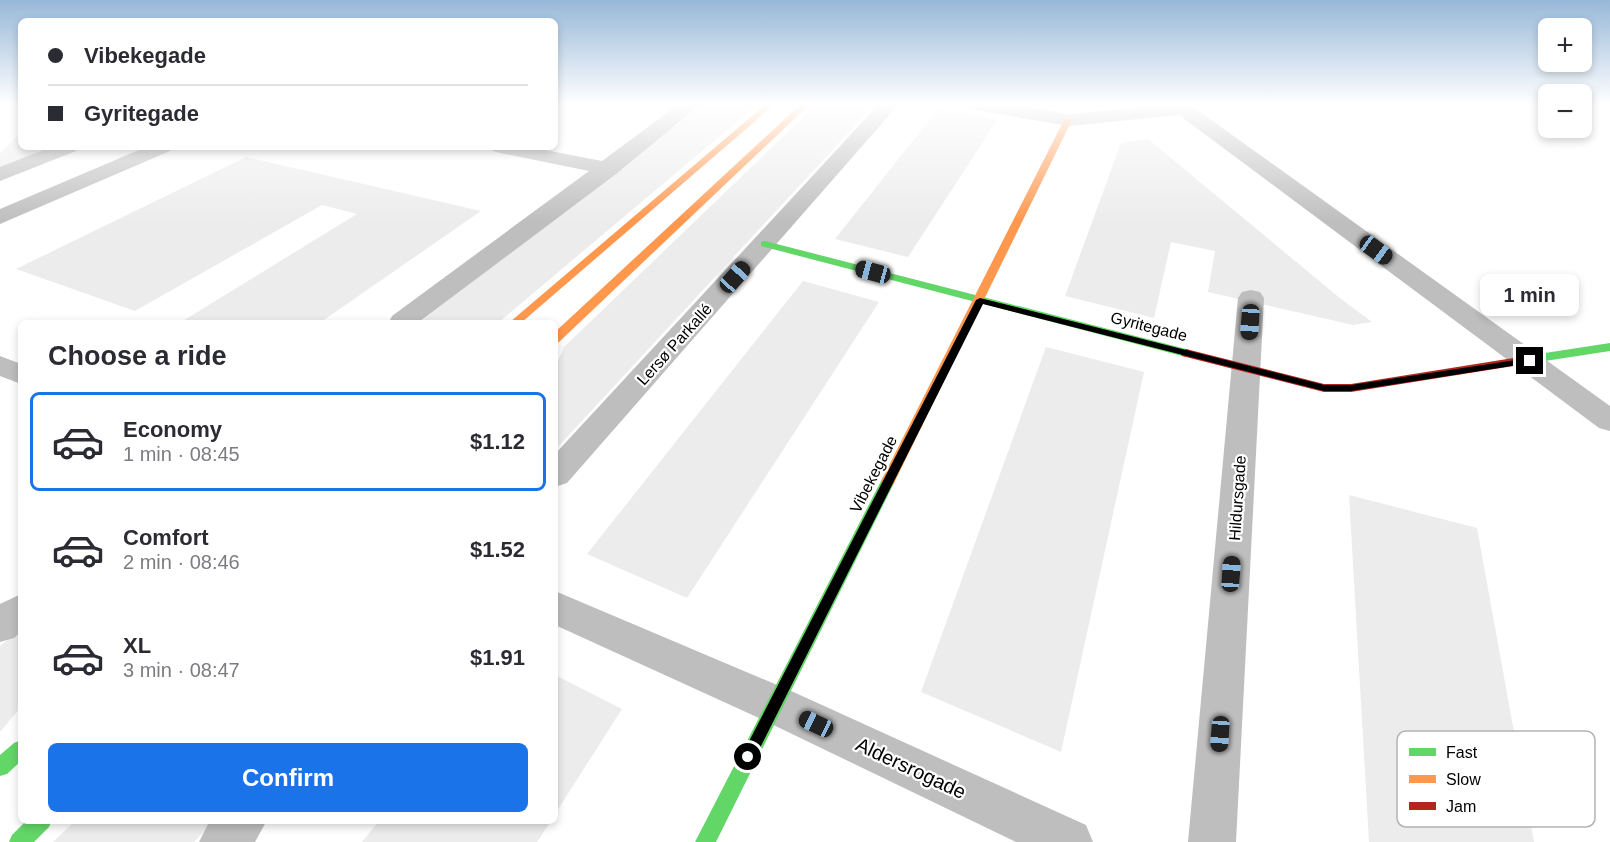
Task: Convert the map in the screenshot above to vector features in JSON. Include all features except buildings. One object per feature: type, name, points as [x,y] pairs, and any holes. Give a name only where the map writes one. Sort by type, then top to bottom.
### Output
[{"type":"street","points":[[405,320],[641,143]]},
{"type":"street","points":[[518,320],[725,143]]},
{"type":"street","points":[[558,336],[764,143]]},
{"type":"street","name":"Lersø Parkallé","points":[[558,472],[855,143]]},
{"type":"street","name":"Vibekegade","points":[[705,842],[980,300],[1057,143]]},
{"type":"street","points":[[1230,143],[1610,421]]},
{"type":"street","points":[[0,175],[62,150]]},
{"type":"street","points":[[0,217],[156,150]]},
{"type":"street","points":[[515,150],[608,169]]},
{"type":"street","name":"Gyritegade","points":[[765,244],[1324,388],[1351,388],[1610,348]]},
{"type":"street","name":"Hildursgade","points":[[1212,842],[1251,298]]},
{"type":"street","points":[[0,365],[18,374]]},
{"type":"street","name":"Aldersrogade","points":[[558,608],[774,704],[1069,842]]},
{"type":"street","points":[[0,626],[18,612]]},
{"type":"street","points":[[0,767],[18,752]]},
{"type":"street","points":[[19,842],[38,824]]},
{"type":"street","points":[[223,842],[239,824]]},
{"type":"shaded area","points":[[10,143],[18,143],[18,150],[50,150],[0,170],[0,153]]},
{"type":"shaded area","points":[[652,143],[711,143],[501,320],[423,320]]},
{"type":"shaded area","points":[[776,143],[839,143],[558,447],[558,361],[564,347]]},
{"type":"shaded area","points":[[911,143],[982,143],[908,257],[835,239]]},
{"type":"shaded area","points":[[1121,143],[1153,143],[1372,322],[1353,325],[1208,292],[1215,251],[1171,242],[1154,318],[1065,296]]},
{"type":"shaded area","points":[[246,157],[481,211],[324,320],[184,320],[357,214],[322,205],[135,311],[16,269]]},
{"type":"shaded area","points":[[803,281],[879,302],[687,598],[587,554]]},
{"type":"shaded area","points":[[1046,347],[1144,372],[1061,752],[921,692]]},
{"type":"shaded area","points":[[1349,495],[1477,528],[1514,731],[1397,731],[1397,827],[1531,827],[1534,842],[1369,842]]},
{"type":"shaded area","points":[[18,631],[18,711],[0,732],[0,646]]},
{"type":"shaded area","points":[[558,677],[622,709],[558,809]]},
{"type":"shaded area","points":[[72,824],[211,824],[194,842],[53,842]]},
{"type":"shaded area","points":[[377,824],[549,824],[537,842],[362,842]]},
{"type":"traffic: fast","points":[[765,244],[1186,353]]},
{"type":"traffic: fast","points":[[1532,359],[1610,347]]},
{"type":"traffic: fast","points":[[705,842],[888,481]]},
{"type":"traffic: fast","points":[[0,767],[18,752]]},
{"type":"traffic: fast","points":[[19,842],[38,824]]},
{"type":"traffic: slow","points":[[518,320],[725,143]]},
{"type":"traffic: slow","points":[[558,336],[764,143]]},
{"type":"traffic: slow","points":[[888,481],[1056,143]]},
{"type":"traffic: jam","points":[[1186,353],[1324,388],[1351,388],[1532,359]]},
{"type":"route","points":[[748,757],[980,300],[1324,388],[1351,388],[1530,361]]}]
